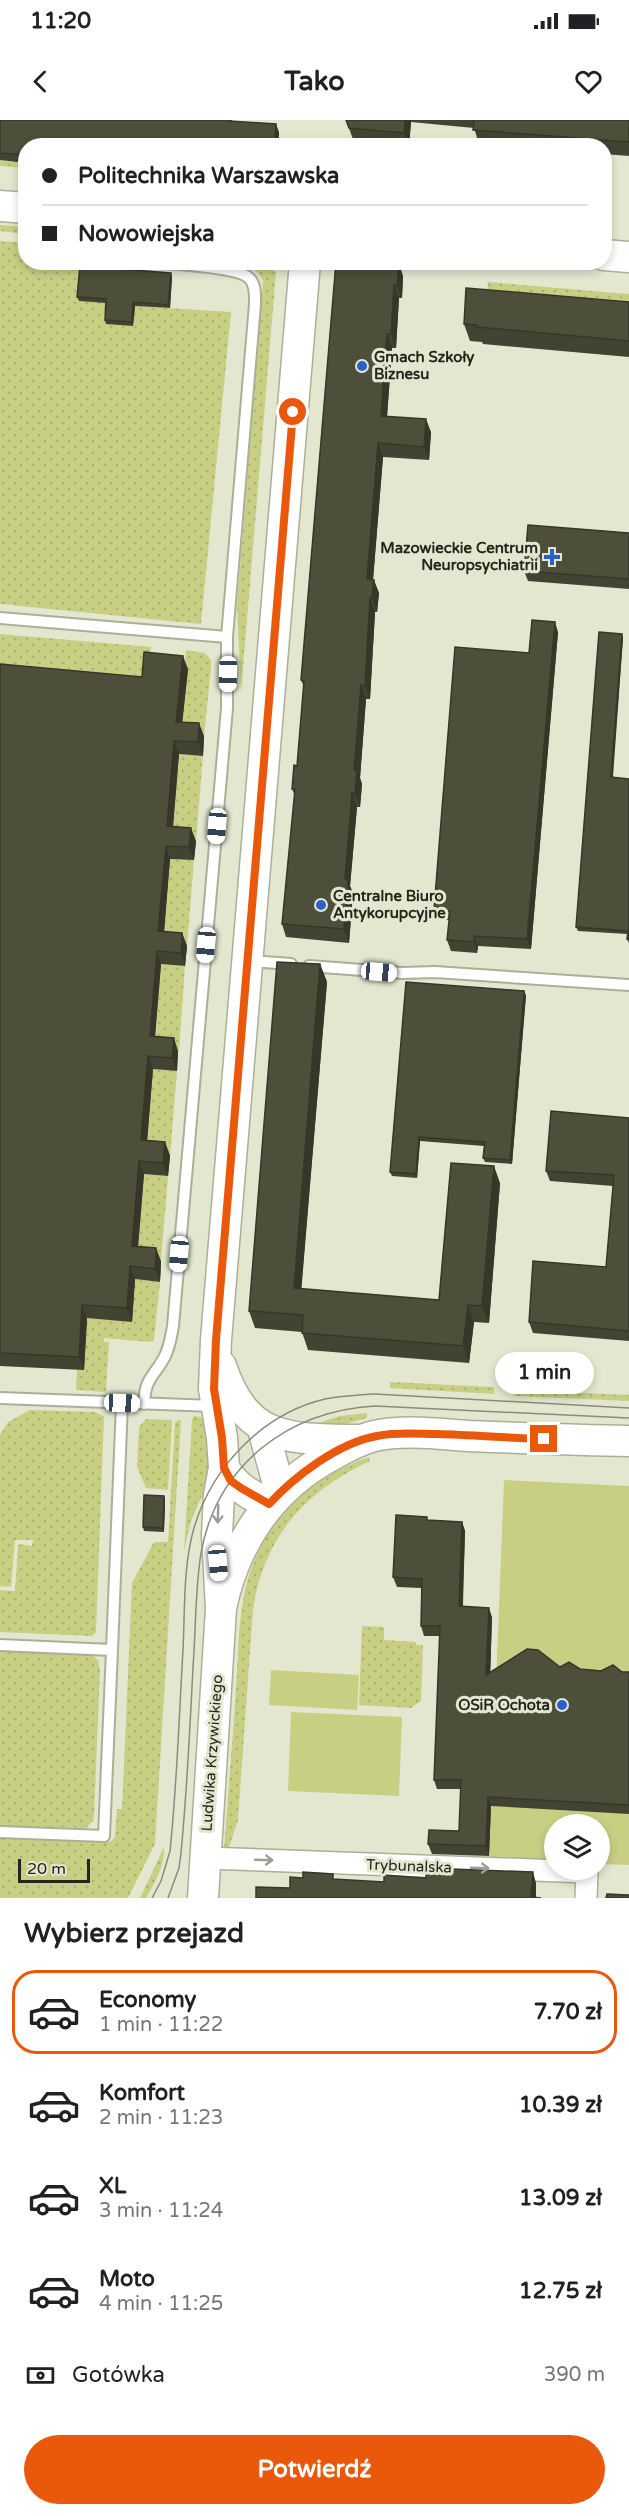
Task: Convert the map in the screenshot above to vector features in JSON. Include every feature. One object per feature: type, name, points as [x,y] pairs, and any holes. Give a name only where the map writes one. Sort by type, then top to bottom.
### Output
[{"type":"street","points":[[0,206],[18,207]]},
{"type":"street","points":[[612,256],[629,257]]},
{"type":"street","name":"Ludwika Krzywickiego","points":[[222,1608],[217,1535],[219,1495],[224,1468],[214,1389],[304,270]]},
{"type":"street","name":"Ludwika Krzywickiego","points":[[217,1351],[231,1392],[263,1429]]},
{"type":"street","points":[[224,1468],[231,1481],[241,1488],[275,1498],[263,1429],[302,1438],[362,1440],[400,1433],[629,1441]]},
{"type":"street","name":"Ludwika Krzywickiego","points":[[202,1898],[225,1588],[249,1532],[275,1498],[320,1461],[362,1440]]},
{"type":"street","points":[[187,1898],[206,1857]]},
{"type":"street","name":"Trybunalska","points":[[206,1857],[587,1872],[586,1898]]},
{"type":"lane","points":[[144,1404],[146,1383],[167,1352],[173,1326],[227,708],[227,637],[255,304],[253,284],[245,275],[224,270]]},
{"type":"lane","points":[[0,618],[227,637]]},
{"type":"lane","points":[[248,961],[402,973],[435,972],[629,985]]},
{"type":"lane","points":[[0,1398],[217,1406]]},
{"type":"lane","points":[[0,1832],[104,1836],[122,1403]]},
{"type":"lane","points":[[0,1645],[112,1650]]},
{"type":"green space","points":[[0,160],[18,162],[18,167],[0,166]]},
{"type":"green space","points":[[0,225],[18,226],[18,233],[0,231]]},
{"type":"green space","points":[[0,241],[18,242],[18,270],[82,270],[108,303],[133,326],[135,306],[231,312],[201,624],[0,604]]},
{"type":"green space","points":[[255,270],[276,272],[241,691],[237,606],[263,281]]},
{"type":"green space","points":[[488,282],[629,294],[629,318],[486,305]]},
{"type":"green space","points":[[0,634],[151,647],[148,685],[185,688],[188,669],[184,668],[186,650],[205,653],[211,660],[211,668],[204,736],[0,677]]},
{"type":"green space","points":[[179,754],[203,756],[196,841],[172,839]]},
{"type":"green space","points":[[170,859],[194,860],[187,946],[163,944]]},
{"type":"green space","points":[[161,964],[185,966],[179,1051],[154,1049]]},
{"type":"green space","points":[[153,1069],[177,1071],[170,1156],[146,1154]]},
{"type":"green space","points":[[144,1174],[168,1176],[161,1261],[137,1259]]},
{"type":"green space","points":[[135,1279],[160,1282],[154,1340],[149,1342],[104,1338],[104,1342],[109,1342],[106,1392],[76,1390],[77,1370],[84,1370],[0,1311]]},
{"type":"green space","points":[[390,1382],[494,1387],[494,1394],[390,1388]]},
{"type":"green space","points":[[514,1390],[629,1395],[629,1401],[514,1396]]},
{"type":"green space","points":[[30,1410],[95,1412],[104,1416],[96,1632],[92,1636],[0,1632],[0,1590],[15,1591],[18,1544],[32,1546],[33,1540],[15,1540],[11,1587],[0,1586],[0,1435],[8,1422]]},
{"type":"green space","points":[[367,1413],[367,1418],[334,1427],[303,1428],[340,1416]]},
{"type":"green space","points":[[194,1416],[207,1418],[211,1475],[191,1521],[184,1551],[192,1420]]},
{"type":"green space","points":[[146,1419],[172,1420],[168,1490],[146,1488],[137,1467],[139,1427]]},
{"type":"green space","points":[[181,1420],[155,1844],[128,1898],[0,1898],[0,1838],[110,1842],[115,1837],[117,1809],[122,1809],[132,1583],[154,1542],[168,1542],[175,1423]]},
{"type":"green space","points":[[369,1457],[370,1461],[347,1473],[307,1502],[291,1519],[267,1560],[253,1609],[238,1820],[228,1850],[224,1850],[239,1631],[250,1571],[260,1548],[287,1509],[324,1478]]},
{"type":"green space","name":"OSiR Ochota","points":[[504,1480],[629,1486],[629,1865],[610,1864],[610,1814],[544,1814],[544,1863],[489,1861]]},
{"type":"green space","points":[[362,1626],[384,1627],[384,1640],[416,1642],[416,1645],[423,1645],[421,1701],[411,1708],[359,1705]]},
{"type":"green space","points":[[0,1651],[92,1655],[98,1660],[100,1670],[94,1816],[93,1821],[86,1828],[0,1826]]},
{"type":"green space","points":[[271,1670],[359,1675],[357,1710],[269,1705]]},
{"type":"green space","points":[[291,1712],[402,1717],[399,1796],[288,1791]]},
{"type":"green space","points":[[164,1847],[163,1860],[156,1880],[146,1898],[140,1898]]},
{"type":"building","points":[[0,120],[229,120],[276,124],[275,138],[18,138],[18,154],[0,153]]},
{"type":"building","points":[[346,120],[405,120],[404,133],[349,128]]},
{"type":"building","points":[[474,120],[629,120],[629,142],[612,141],[612,138],[577,138],[473,130]]},
{"type":"building","points":[[80,270],[171,273],[168,305],[133,302],[132,322],[105,320],[106,299],[77,297]]},
{"type":"building","points":[[335,270],[398,270],[397,285],[394,285],[391,334],[387,334],[381,416],[426,419],[424,447],[378,443],[367,579],[374,580],[372,598],[370,598],[365,686],[361,685],[354,770],[357,771],[355,794],[352,793],[345,879],[348,880],[344,929],[282,924],[295,789],[292,789],[294,765],[297,766],[304,681],[301,680]]},
{"type":"building","points":[[466,288],[629,302],[629,341],[464,324]]},
{"type":"building","points":[[528,525],[629,533],[629,579],[524,571]]},
{"type":"building","points":[[532,620],[555,622],[527,939],[474,936],[474,942],[447,940],[450,911],[434,909],[455,647],[529,653]]},
{"type":"building","points":[[599,632],[622,634],[611,777],[629,779],[629,940],[627,939],[628,931],[576,927]]},
{"type":"building","points":[[144,652],[183,656],[176,722],[199,723],[198,742],[174,741],[167,826],[191,828],[189,847],[166,846],[158,931],[182,933],[182,943],[181,953],[157,951],[150,1036],[174,1038],[172,1058],[148,1056],[141,1140],[165,1142],[163,1163],[139,1161],[132,1246],[156,1248],[155,1269],[130,1266],[127,1308],[82,1305],[79,1357],[0,1353],[0,664],[142,677]]},
{"type":"building","points":[[277,962],[320,964],[294,1288],[439,1300],[451,1163],[494,1166],[482,1306],[468,1305],[463,1346],[302,1333],[303,1315],[249,1311]]},
{"type":"building","points":[[406,982],[524,991],[510,1160],[483,1158],[485,1142],[419,1137],[416,1174],[390,1172]]},
{"type":"building","points":[[551,1111],[629,1118],[629,1331],[529,1322],[533,1261],[606,1267],[614,1175],[546,1171]]},
{"type":"building","points":[[144,1495],[164,1496],[163,1528],[143,1527]]},
{"type":"building","points":[[396,1515],[462,1522],[459,1606],[489,1608],[486,1675],[527,1649],[538,1650],[560,1667],[569,1662],[580,1669],[601,1671],[613,1665],[622,1672],[629,1672],[629,1805],[488,1797],[486,1846],[428,1844],[429,1830],[459,1831],[461,1780],[434,1780],[440,1626],[421,1626],[422,1579],[393,1577]]},
{"type":"building","points":[[426,1868],[533,1872],[531,1897],[541,1898],[256,1898],[256,1887],[290,1888],[290,1877],[303,1878],[303,1872],[333,1874],[333,1879],[384,1882],[384,1875],[426,1878]]},
{"type":"building","points":[[607,1894],[629,1895],[629,1898],[606,1898]]},
{"type":"tram line","points":[[152,1898],[161,1881],[170,1851],[178,1751],[185,1588],[190,1543],[202,1506],[213,1484],[243,1446],[280,1417],[302,1406],[344,1396],[375,1394],[629,1408]]},
{"type":"tram line","points":[[168,1898],[179,1868],[181,1853],[201,1553],[210,1521],[223,1493],[240,1469],[262,1448],[286,1431],[343,1410],[375,1406],[629,1418]]},
{"type":"place","name":"Gmach Szkoły Biznesu","points":[[362,366]]},
{"type":"place","name":"Mazowieckie Centrum Neuropsychiatrii","points":[[552,557]]},
{"type":"place","name":"Centralne Biuro Antykorupcyjne","points":[[321,905]]},
{"type":"place","name":"OSiR Ochota","points":[[562,1705]]},
{"type":"route","points":[[293,412],[216,1340],[214,1389],[224,1468],[231,1481],[269,1504],[280,1491],[320,1461],[362,1440],[376,1436],[400,1433],[544,1439]]}]
